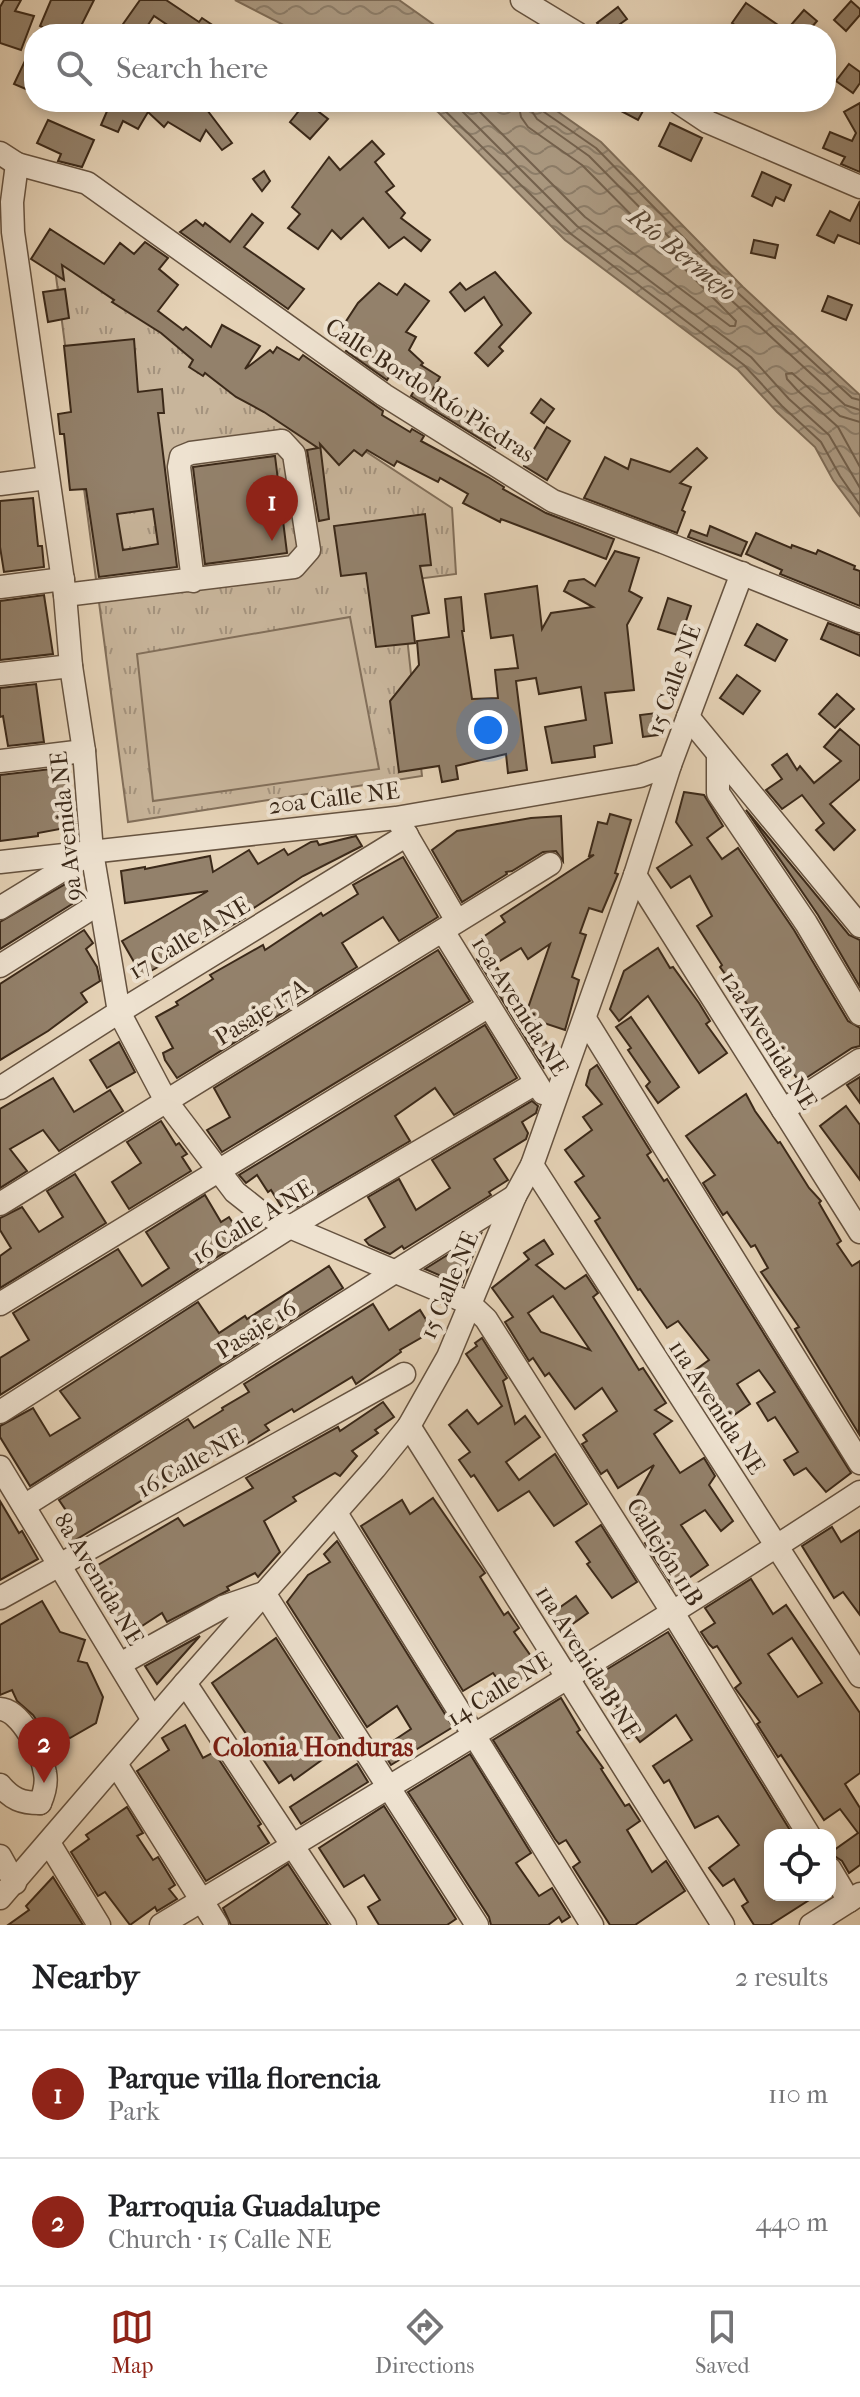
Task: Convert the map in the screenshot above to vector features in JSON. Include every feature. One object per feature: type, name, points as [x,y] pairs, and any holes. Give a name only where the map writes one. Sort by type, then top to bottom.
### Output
[{"type":"street","points":[[522,0],[562,24]]},
{"type":"street","points":[[693,112],[708,122],[860,187]]},
{"type":"street","name":"9a Avenida NE","points":[[8,158],[13,232],[64,587],[71,666],[84,751],[92,852],[119,1012],[166,1101],[235,1192],[259,1211],[290,1227],[469,1303]]},
{"type":"street","name":"Calle Bordo Río Piedras","points":[[8,158],[87,183],[384,395],[553,501],[860,621]]},
{"type":"street","points":[[0,587],[193,581],[294,567],[309,550],[294,454],[282,441],[181,457],[179,467],[193,581]]},
{"type":"street","points":[[0,484],[47,478]]},
{"type":"street","name":"15 Calle NE","points":[[7,1891],[409,1426],[448,1357],[554,1108],[670,765],[742,573]]},
{"type":"street","points":[[0,674],[71,666]]},
{"type":"street","points":[[688,717],[860,926]]},
{"type":"street","points":[[0,761],[84,751]]},
{"type":"street","points":[[718,757],[718,793],[806,923],[860,1014]]},
{"type":"street","name":"20a Calle NE","points":[[0,862],[402,826],[640,776],[670,765]]},
{"type":"street","name":"10a Avenida NE","points":[[402,826],[489,1006],[554,1108]]},
{"type":"street","name":"17 Calle A NE","points":[[0,1088],[402,826]]},
{"type":"street","points":[[0,908],[92,852]]},
{"type":"street","name":"Pasaje 17A","points":[[0,1204],[550,864]]},
{"type":"street","name":"12a Avenida NE","points":[[635,875],[860,1232]]},
{"type":"street","points":[[0,966],[100,903]]},
{"type":"street","points":[[0,1304],[489,1006]]},
{"type":"street","points":[[585,1019],[860,1463]]},
{"type":"street","points":[[783,1110],[860,1060]]},
{"type":"street","name":"16 Calle A NE","points":[[0,1412],[290,1227],[536,1083]]},
{"type":"street","name":"11a Avenida NE","points":[[532,1165],[860,1676]]},
{"type":"street","name":"Pasaje 16","points":[[24,1506],[515,1196]]},
{"type":"street","name":"Callejón 11B","points":[[469,1303],[486,1319],[673,1613],[805,1829]]},
{"type":"street","name":"16 Calle NE","points":[[0,1598],[404,1374]]},
{"type":"street","name":"11a Avenida B NE","points":[[409,1426],[723,1925]]},
{"type":"street","name":"8a Avenida NE","points":[[0,1467],[153,1720]]},
{"type":"street","name":"14 Calle NE","points":[[161,1925],[673,1613],[860,1492]]},
{"type":"street","points":[[336,1513],[592,1925]]},
{"type":"street","points":[[120,1664],[223,1607],[264,1593],[477,1925]]},
{"type":"street","points":[[185,1683],[345,1925]]},
{"type":"street","points":[[0,1709],[10,1710],[18,1717],[36,1749],[45,1773],[45,1792],[40,1803],[54,1838],[99,1925]]},
{"type":"street","points":[[116,1764],[217,1925]]},
{"type":"street","points":[[0,1785],[11,1797],[25,1803],[40,1803]]},
{"type":"street","points":[[0,1856],[7,1891]]},
{"type":"street","points":[[811,1925],[855,1898],[836,1876]]},
{"type":"green space","points":[[52,246],[452,508],[456,574],[401,581],[422,776],[128,822]]},
{"type":"green space","points":[[350,617],[379,769],[153,801],[137,654]]},
{"type":"water","points":[[235,0],[399,0],[433,24],[282,24]]},
{"type":"water","name":"Río Bermejo","points":[[438,112],[558,112],[601,142],[743,287],[860,395],[860,516],[833,480],[815,447],[738,370],[565,240]]},
{"type":"building","points":[[4,0],[21,0],[15,11],[34,16],[31,24],[24,24],[21,50],[0,43],[0,7]]},
{"type":"building","points":[[51,0],[94,0],[82,24],[41,24]]},
{"type":"building","points":[[140,0],[166,0],[199,22],[202,18],[211,24],[166,24],[154,16],[149,24],[123,24]]},
{"type":"building","points":[[851,1],[860,9],[860,15],[846,31],[834,20]]},
{"type":"building","points":[[746,3],[776,24],[733,24]]},
{"type":"building","points":[[618,7],[627,19],[620,24],[597,23]]},
{"type":"building","points":[[804,10],[817,21],[814,24],[792,24]]},
{"type":"building","points":[[24,63],[24,88],[14,84]]},
{"type":"building","points":[[849,64],[860,72],[860,83],[853,93],[836,81]]},
{"type":"building","points":[[860,103],[860,172],[841,164],[845,157],[823,148],[830,132],[852,141],[856,133],[844,112]]},
{"type":"building","points":[[107,112],[148,112],[138,129],[123,121],[118,132],[101,125]]},
{"type":"building","points":[[148,112],[209,112],[232,143],[222,150],[206,130],[200,141],[168,122],[164,127]]},
{"type":"building","points":[[298,112],[319,112],[328,119],[310,139],[290,122]]},
{"type":"building","points":[[623,112],[642,112],[638,120]]},
{"type":"building","points":[[48,120],[94,140],[82,167],[58,161],[61,154],[37,143]]},
{"type":"building","points":[[670,123],[702,138],[691,161],[659,146]]},
{"type":"building","points":[[372,141],[384,154],[375,162],[394,186],[386,192],[405,213],[401,218],[430,240],[421,251],[404,237],[389,248],[363,218],[341,239],[332,230],[318,249],[288,228],[300,214],[292,207],[329,157],[340,170]]},
{"type":"building","points":[[264,171],[270,181],[262,191],[253,179]]},
{"type":"building","points":[[762,172],[791,185],[784,201],[776,197],[772,206],[752,196]]},
{"type":"building","points":[[860,201],[860,244],[838,235],[834,243],[817,235],[830,211],[850,221]]},
{"type":"building","points":[[252,214],[263,223],[244,247],[304,289],[288,309],[180,232],[196,220],[230,242]]},
{"type":"building","points":[[50,229],[104,264],[120,243],[134,254],[145,242],[168,258],[159,269],[178,285],[158,311],[183,330],[186,327],[211,347],[222,325],[260,346],[245,369],[270,350],[273,353],[277,347],[299,360],[303,355],[383,411],[382,415],[410,432],[412,429],[424,436],[421,441],[546,513],[614,539],[606,559],[501,519],[500,522],[463,503],[468,494],[440,478],[438,482],[397,461],[394,466],[367,450],[362,456],[354,450],[339,465],[320,444],[329,519],[319,521],[307,450],[318,448],[236,397],[205,373],[203,376],[189,367],[193,360],[161,333],[62,265],[64,280],[31,259]]},
{"type":"building","points":[[754,240],[778,245],[775,258],[751,253]]},
{"type":"building","points":[[495,272],[531,313],[499,347],[503,351],[488,366],[475,353],[502,325],[484,297],[465,311],[450,292],[460,283],[466,290]]},
{"type":"building","points":[[379,283],[397,295],[405,284],[429,301],[406,332],[416,337],[409,350],[423,363],[421,365],[440,377],[432,391],[470,413],[502,439],[495,448],[411,396],[417,386],[396,366],[387,380],[346,351],[351,345],[337,335],[358,303]]},
{"type":"building","points":[[65,289],[69,318],[48,322],[43,292]]},
{"type":"building","points":[[828,296],[852,305],[846,320],[822,311]]},
{"type":"building","points":[[134,339],[138,392],[162,389],[164,413],[158,413],[177,567],[99,577],[86,489],[70,490],[64,434],[60,434],[58,414],[71,412],[64,346]],"holes":[[[153,509],[158,544],[123,550],[117,514]]]},
{"type":"building","points":[[541,399],[554,409],[544,423],[531,413]]},
{"type":"building","points":[[547,427],[570,441],[547,480],[524,466]]},
{"type":"building","points":[[697,448],[707,458],[680,483],[691,487],[677,533],[584,498],[605,457],[628,469],[631,459],[670,472]]},
{"type":"building","points":[[275,456],[287,553],[205,564],[193,467]]},
{"type":"building","points":[[33,498],[38,546],[42,546],[44,567],[4,572],[0,547],[0,501]]},
{"type":"building","points":[[425,514],[431,565],[420,566],[429,613],[412,616],[415,643],[376,647],[366,573],[341,576],[334,526]]},
{"type":"building","points":[[710,526],[747,542],[741,556],[688,537],[691,530],[707,536]]},
{"type":"building","points":[[756,533],[791,548],[792,545],[816,554],[818,550],[855,566],[854,569],[860,571],[860,606],[780,574],[782,570],[746,554]]},
{"type":"building","points":[[615,551],[639,558],[629,591],[642,598],[627,625],[634,690],[605,693],[612,743],[594,746],[595,757],[552,763],[545,727],[586,720],[581,687],[539,694],[536,678],[516,681],[527,770],[508,773],[506,754],[456,766],[458,779],[442,782],[439,766],[399,772],[390,701],[419,665],[417,641],[449,637],[445,599],[461,597],[462,631],[472,699],[498,698],[495,670],[518,668],[513,635],[491,638],[485,594],[537,586],[542,629],[551,613],[593,607],[564,591],[569,581],[584,579],[595,586]]},
{"type":"building","points":[[44,595],[53,654],[0,660],[0,601]]},
{"type":"building","points":[[668,598],[691,606],[681,636],[658,629]]},
{"type":"building","points":[[828,623],[860,635],[860,656],[821,639]]},
{"type":"building","points":[[757,624],[787,640],[775,661],[745,645]]},
{"type":"building","points":[[737,675],[760,691],[743,714],[720,698]]},
{"type":"building","points":[[36,684],[44,742],[8,746],[3,716],[0,717],[0,688]]},
{"type":"building","points":[[837,694],[854,709],[835,728],[819,714]]},
{"type":"building","points":[[656,713],[659,735],[643,737],[640,715]]},
{"type":"building","points":[[840,729],[860,746],[860,779],[830,804],[855,830],[834,850],[816,830],[824,823],[802,795],[782,809],[766,790],[782,779],[772,765],[787,754],[797,770],[800,766],[814,783],[841,761],[824,747]]},
{"type":"building","points":[[68,767],[76,826],[38,833],[38,836],[0,841],[0,775]]},
{"type":"building","points":[[684,792],[704,795],[723,826],[707,838],[722,859],[738,848],[794,930],[848,1021],[860,1028],[860,1046],[852,1048],[800,1082],[760,1039],[768,1033],[720,967],[722,965],[697,926],[712,916],[690,876],[671,888],[657,868],[692,845],[676,822]]},
{"type":"building","points":[[746,810],[849,935],[860,940],[860,987],[818,915]]},
{"type":"building","points":[[610,814],[631,820],[615,873],[618,874],[602,912],[589,908],[580,933],[586,935],[572,977],[579,980],[565,1030],[532,1019],[555,1057],[554,1062],[544,1068],[477,959],[491,951],[483,937],[505,922],[501,916],[594,855],[589,856],[598,822],[607,824]],"holes":[[[550,944],[527,1011],[495,964],[521,948],[528,959]]]},
{"type":"building","points":[[561,816],[563,861],[556,851],[543,852],[506,872],[462,902],[432,850],[457,831]]},
{"type":"building","points":[[356,836],[362,846],[303,876],[243,915],[245,918],[142,976],[122,941],[208,891],[125,903],[121,871],[210,856],[213,872],[249,850],[258,864],[284,849],[288,855],[311,842],[317,841],[319,845]]},
{"type":"building","points":[[403,857],[438,917],[399,941],[383,917],[342,943],[357,967],[177,1078],[163,1053],[173,1048],[156,1017],[213,979],[210,975],[263,945],[265,950],[321,913],[323,916],[358,894],[353,885]]},
{"type":"building","points":[[76,878],[85,896],[0,949],[0,922]]},
{"type":"building","points":[[84,930],[93,943],[86,949],[97,967],[100,981],[81,993],[87,1002],[48,1031],[0,1060],[0,984]]},
{"type":"building","points":[[658,948],[699,1003],[710,1021],[706,1024],[727,1053],[699,1073],[648,996],[619,1021],[610,1009],[624,971]]},
{"type":"building","points":[[438,950],[470,1001],[222,1152],[207,1130],[230,1117],[214,1088]]},
{"type":"building","points":[[631,1017],[679,1087],[658,1103],[646,1086],[650,1082],[616,1027]]},
{"type":"building","points":[[485,1025],[517,1078],[454,1115],[435,1088],[395,1116],[410,1141],[292,1210],[287,1202],[281,1206],[257,1175],[246,1183],[239,1175]]},
{"type":"building","points":[[119,1042],[135,1072],[107,1088],[90,1060]]},
{"type":"building","points":[[597,1065],[651,1152],[647,1155],[664,1181],[667,1179],[851,1473],[826,1492],[806,1468],[794,1475],[784,1460],[798,1452],[775,1417],[768,1421],[757,1403],[775,1392],[759,1370],[737,1384],[750,1404],[724,1422],[691,1373],[709,1360],[678,1321],[667,1328],[638,1290],[595,1221],[600,1218],[575,1182],[584,1176],[565,1150],[592,1130],[583,1117],[602,1104],[586,1085],[590,1070]]},
{"type":"building","points":[[860,1077],[860,1103],[847,1085]]},
{"type":"building","points":[[53,1078],[74,1112],[110,1090],[123,1111],[59,1151],[43,1130],[10,1149],[27,1171],[0,1188],[0,1109]]},
{"type":"building","points":[[746,1094],[821,1201],[819,1203],[841,1241],[837,1244],[852,1266],[860,1261],[859,1434],[795,1329],[799,1327],[761,1272],[768,1268],[755,1245],[751,1247],[727,1212],[723,1215],[703,1183],[715,1175],[686,1136]]},
{"type":"building","points":[[532,1101],[538,1106],[536,1113],[522,1122],[528,1133],[526,1139],[494,1159],[508,1180],[489,1192],[491,1195],[404,1249],[402,1246],[390,1254],[369,1245],[365,1240],[385,1227],[368,1197],[399,1179],[416,1210],[450,1188],[432,1160]]},
{"type":"building","points":[[846,1106],[860,1125],[860,1180],[820,1126]]},
{"type":"building","points":[[161,1121],[176,1145],[179,1143],[187,1154],[182,1157],[191,1171],[129,1209],[112,1182],[141,1163],[127,1142]]},
{"type":"building","points":[[75,1174],[106,1223],[0,1288],[0,1256],[11,1248],[0,1230],[0,1218],[22,1207],[39,1232],[63,1217],[47,1191]]},
{"type":"building","points":[[205,1195],[221,1222],[229,1217],[244,1240],[0,1395],[0,1358],[29,1340],[13,1313],[118,1249],[142,1286],[169,1268],[146,1232]]},
{"type":"building","points":[[481,1234],[462,1285],[425,1269]]},
{"type":"building","points":[[544,1240],[553,1254],[536,1265],[565,1289],[586,1275],[598,1293],[593,1297],[639,1370],[643,1368],[666,1403],[655,1410],[672,1421],[654,1434],[680,1473],[704,1458],[715,1476],[709,1485],[733,1521],[721,1531],[705,1510],[681,1525],[708,1565],[674,1588],[645,1543],[650,1540],[630,1509],[654,1465],[618,1488],[607,1470],[601,1474],[582,1444],[587,1441],[583,1435],[617,1411],[602,1388],[575,1409],[549,1373],[545,1376],[533,1358],[529,1361],[505,1322],[513,1317],[492,1288],[529,1259],[524,1253]],"holes":[[[553,1296],[590,1350],[541,1332],[528,1313]]]},
{"type":"building","points":[[329,1266],[343,1288],[30,1486],[0,1437],[0,1426],[33,1408],[50,1436],[80,1418],[60,1391],[198,1302],[219,1333],[245,1316],[247,1319]]},
{"type":"building","points":[[373,1304],[389,1330],[420,1310],[433,1331],[400,1350],[356,1384],[352,1377],[294,1412],[292,1409],[265,1425],[269,1430],[245,1445],[240,1438],[213,1453],[161,1489],[72,1542],[61,1524],[71,1518],[59,1500],[188,1419],[194,1428],[223,1410],[249,1392],[244,1384]]},
{"type":"building","points":[[482,1338],[507,1378],[503,1381],[515,1424],[525,1416],[540,1437],[506,1462],[519,1480],[555,1454],[587,1504],[554,1526],[529,1491],[498,1511],[474,1475],[471,1477],[459,1460],[470,1452],[449,1425],[467,1410],[478,1424],[502,1406],[466,1354]]},
{"type":"building","points":[[383,1402],[394,1417],[352,1451],[357,1456],[340,1476],[335,1473],[293,1497],[296,1501],[264,1521],[280,1552],[258,1577],[255,1573],[167,1622],[162,1613],[139,1628],[143,1635],[129,1643],[86,1572],[178,1518],[184,1526],[253,1488],[246,1478],[338,1427],[340,1431]]},
{"type":"building","points":[[433,1498],[485,1573],[480,1577],[504,1615],[508,1612],[519,1628],[514,1632],[540,1669],[507,1692],[493,1673],[463,1691],[361,1526],[402,1500],[410,1514]]},
{"type":"building","points":[[0,1501],[38,1559],[0,1580]]},
{"type":"building","points":[[601,1525],[637,1582],[612,1598],[587,1564],[590,1562],[576,1542]]},
{"type":"building","points":[[832,1527],[841,1542],[860,1530],[860,1615],[843,1592],[834,1598],[802,1546]]},
{"type":"building","points":[[337,1541],[453,1727],[391,1765],[381,1749],[411,1729],[397,1706],[367,1727],[287,1602],[308,1575],[330,1562],[324,1554]]},
{"type":"building","points":[[751,1579],[773,1614],[786,1605],[860,1713],[860,1773],[845,1784],[860,1808],[860,1865],[849,1873],[836,1857],[836,1849],[858,1833],[840,1809],[824,1820],[781,1755],[778,1757],[757,1724],[760,1722],[735,1688],[741,1683],[717,1646],[713,1648],[701,1632],[715,1623],[705,1608]],"holes":[[[792,1638],[822,1683],[798,1697],[768,1654]]]},
{"type":"building","points":[[576,1596],[588,1613],[564,1630],[552,1613]]},
{"type":"building","points":[[42,1601],[60,1632],[85,1640],[78,1661],[87,1663],[103,1697],[96,1723],[70,1738],[44,1731],[33,1715],[17,1701],[12,1690],[0,1695],[0,1625]]},
{"type":"building","points":[[668,1632],[789,1829],[764,1829],[764,1901],[808,1901],[770,1925],[754,1925],[742,1906],[748,1902],[734,1879],[723,1886],[709,1868],[739,1845],[718,1816],[695,1828],[669,1780],[664,1783],[653,1766],[692,1740],[676,1715],[640,1742],[615,1710],[618,1708],[596,1676]]},
{"type":"building","points":[[200,1636],[157,1684],[145,1666]]},
{"type":"building","points":[[276,1638],[344,1744],[294,1780],[291,1775],[279,1783],[212,1683]]},
{"type":"building","points":[[561,1698],[580,1730],[577,1732],[625,1806],[629,1804],[640,1821],[627,1830],[652,1872],[666,1861],[685,1891],[635,1925],[610,1925],[573,1867],[580,1862],[566,1840],[559,1844],[555,1839],[493,1740]]},
{"type":"building","points":[[185,1725],[203,1758],[214,1752],[261,1824],[258,1826],[269,1843],[206,1881],[137,1771],[169,1750],[162,1738]]},
{"type":"building","points":[[470,1754],[531,1853],[516,1863],[539,1896],[552,1888],[570,1917],[562,1922],[559,1917],[548,1925],[491,1925],[489,1917],[408,1792]]},
{"type":"building","points":[[357,1764],[368,1782],[301,1824],[290,1807]]},
{"type":"building","points":[[384,1806],[456,1919],[447,1925],[379,1925],[368,1907],[380,1900],[364,1875],[344,1887],[319,1848]]},
{"type":"building","points":[[127,1807],[143,1833],[137,1836],[153,1860],[158,1857],[175,1885],[169,1889],[177,1899],[157,1911],[155,1907],[130,1925],[105,1892],[98,1896],[71,1852],[89,1839],[86,1835]]},
{"type":"building","points":[[288,1864],[328,1925],[231,1925],[223,1908]]},
{"type":"building","points":[[53,1877],[83,1925],[8,1925],[29,1910],[26,1906]]},
{"type":"place","name":"Parque villa florencia","points":[[272,541]]},
{"type":"place","name":"Parroquia Guadalupe","points":[[44,1783]]},
{"type":"district","name":"Colonia Honduras","points":[[313,1747]]}]
